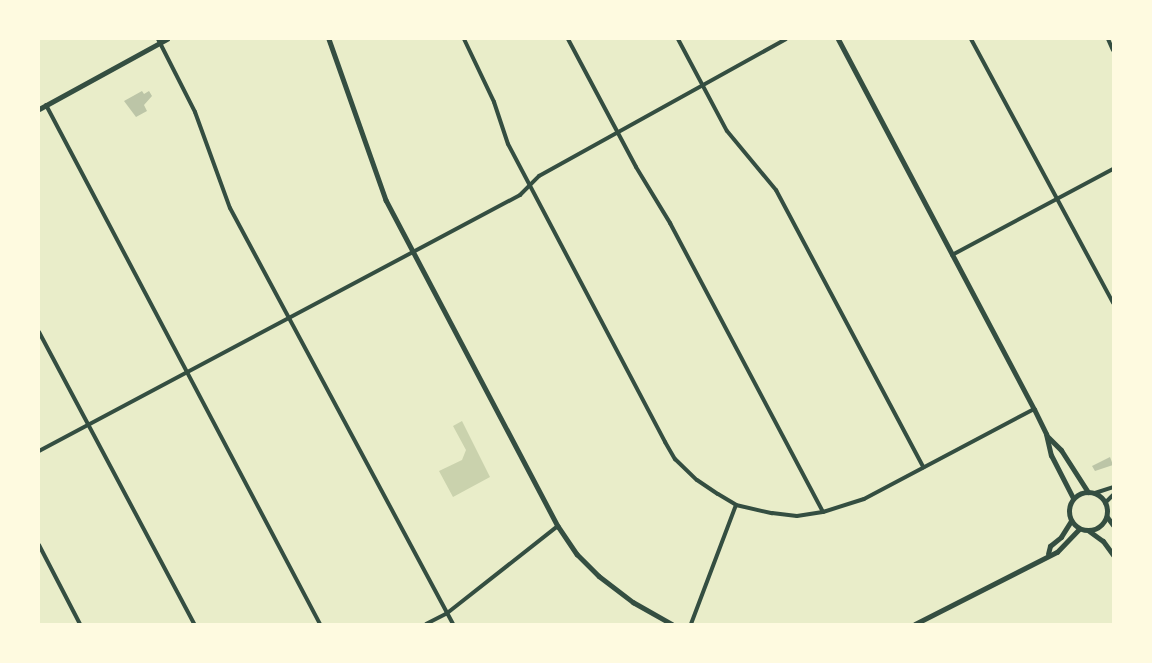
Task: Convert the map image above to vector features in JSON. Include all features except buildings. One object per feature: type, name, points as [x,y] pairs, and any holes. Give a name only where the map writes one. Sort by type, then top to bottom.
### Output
[{"type":"main road","points":[[39,108],[166,39]]},
{"type":"main road","points":[[838,39],[1034,409],[1046,435],[1051,455],[1073,498]]},
{"type":"main road","points":[[1046,435],[1061,450],[1088,492]]},
{"type":"main road","points":[[1113,525],[1107,517],[1106,503],[1095,493],[1088,492],[1073,498],[1068,509],[1071,521],[1079,529],[1089,531],[1103,541],[1113,555]]},
{"type":"main road","points":[[1089,531],[1098,528],[1107,517]]},
{"type":"street","points":[[329,39],[386,200],[558,526],[577,554],[599,576],[633,602],[672,624]]},
{"type":"street","points":[[464,39],[494,102],[508,144],[675,459],[697,480],[736,506],[797,516],[823,512],[864,499],[1034,409]]},
{"type":"street","points":[[568,39],[618,133],[670,223],[823,512]]},
{"type":"street","points":[[678,39],[727,131],[776,190],[923,467]]},
{"type":"street","points":[[39,451],[520,195],[539,176],[786,39]]},
{"type":"street","points":[[971,39],[1113,303]]},
{"type":"street","points":[[1108,39],[1113,50]]},
{"type":"street","points":[[159,41],[195,112],[230,208],[453,624]]},
{"type":"street","points":[[46,105],[320,624]]},
{"type":"street","points":[[952,255],[1113,169]]},
{"type":"street","points":[[39,332],[194,624]]},
{"type":"street","points":[[1095,493],[1113,487]]},
{"type":"street","points":[[1106,503],[1113,495]]},
{"type":"street","points":[[691,624],[736,506]]},
{"type":"street","points":[[1048,554],[1050,546],[1061,537],[1071,521]]},
{"type":"street","points":[[426,624],[446,614],[558,526]]},
{"type":"street","points":[[915,624],[1048,554],[1057,552],[1079,529]]},
{"type":"street","points":[[39,545],[80,624]]},
{"type":"green space","points":[[462,421],[490,477],[453,497],[439,471],[462,460],[466,450],[453,426]]}]
